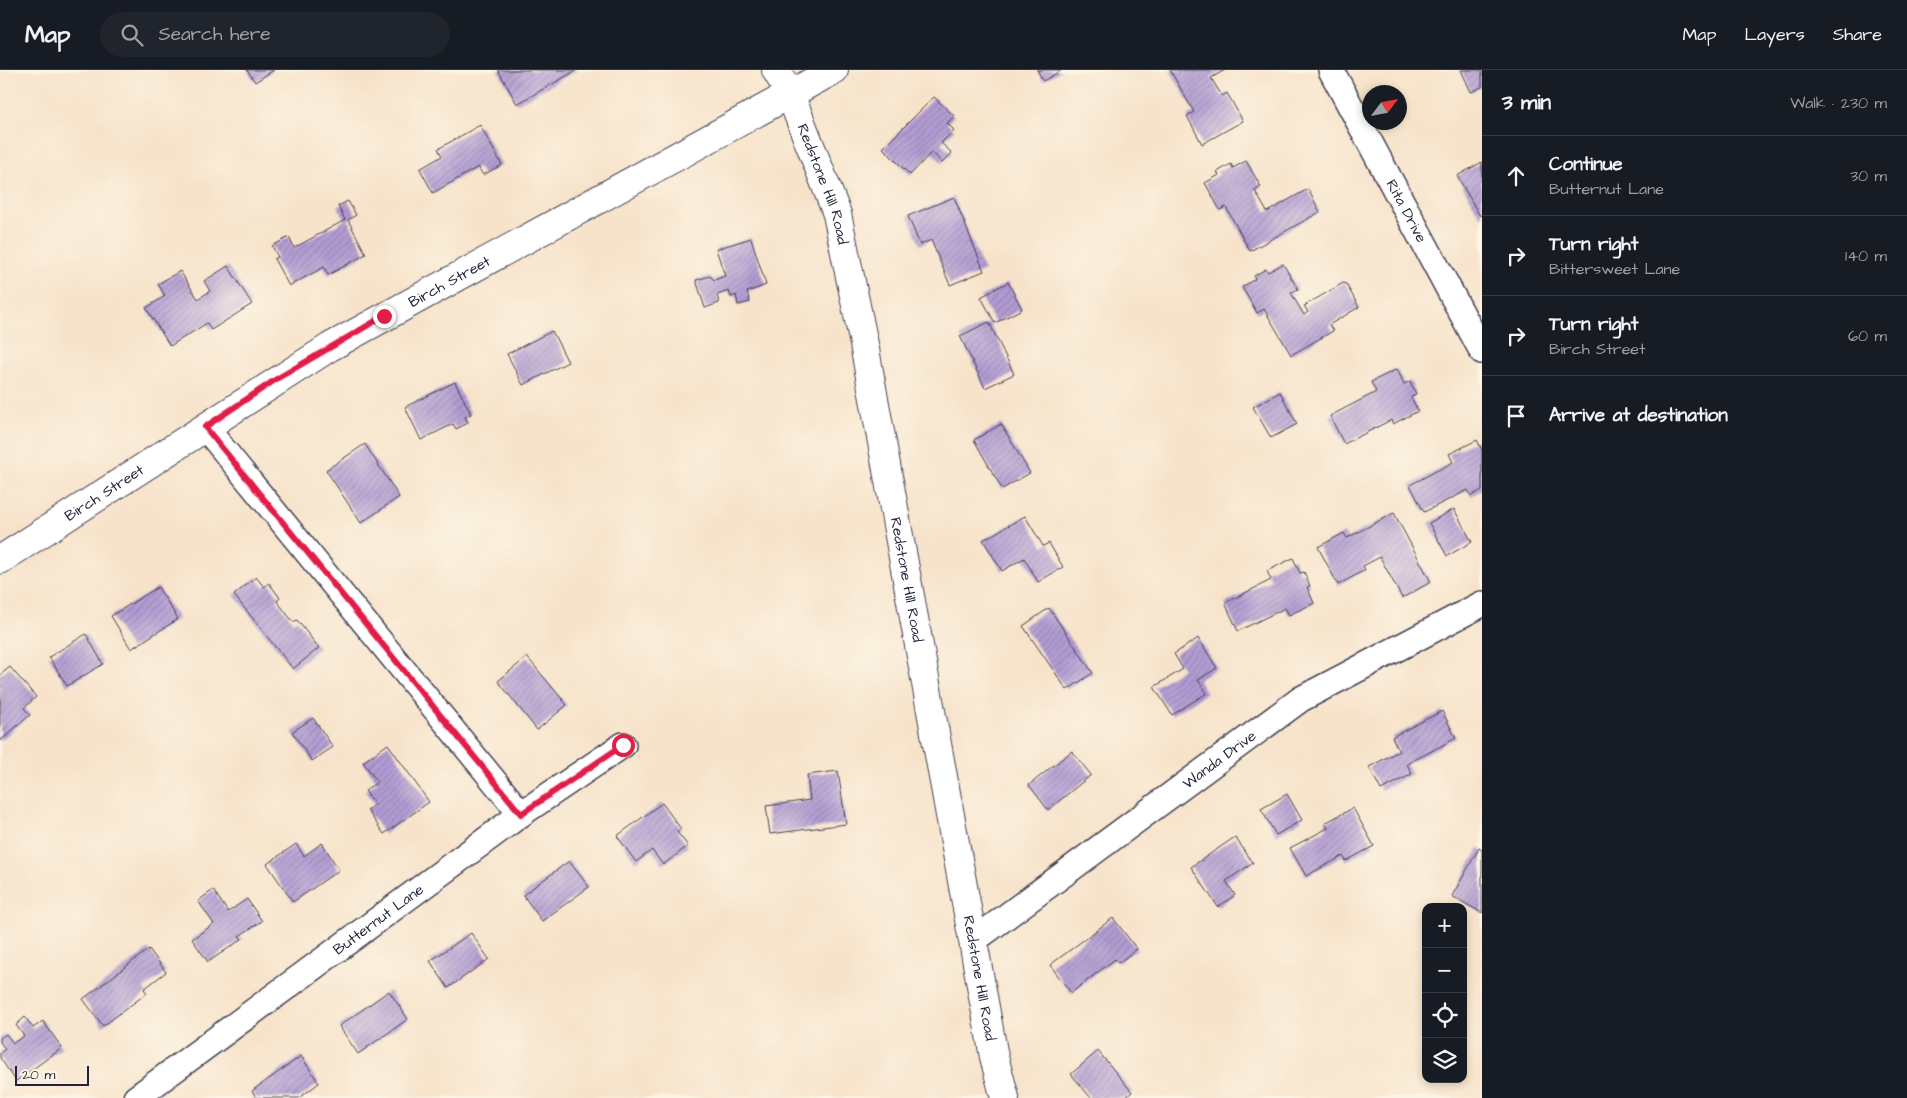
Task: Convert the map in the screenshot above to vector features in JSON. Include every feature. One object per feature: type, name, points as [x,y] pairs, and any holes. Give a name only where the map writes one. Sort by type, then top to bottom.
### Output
[{"type":"main road","name":"Redstone Hill Road","points":[[776,70],[790,94],[837,214],[864,344],[994,1057],[1005,1098]]},
{"type":"main road","name":"Birch Street","points":[[0,560],[278,378],[361,329],[834,70]]},
{"type":"street","name":"Rita Drive","points":[[1332,70],[1482,351]]},
{"type":"street","points":[[205,427],[521,814]]},
{"type":"street","name":"Wanda Drive","points":[[972,941],[1302,699],[1482,604]]},
{"type":"street","name":"Butternut Lane","points":[[136,1098],[521,814],[623,745]]},
{"type":"building","points":[[247,70],[274,70],[255,82]]},
{"type":"building","points":[[498,70],[577,70],[517,104]]},
{"type":"building","points":[[1037,70],[1062,70],[1043,81]]},
{"type":"building","points":[[1170,70],[1225,70],[1211,78],[1222,96],[1227,93],[1243,121],[1202,144],[1187,116],[1194,112]]},
{"type":"building","points":[[1461,70],[1482,70],[1482,87],[1471,92]]},
{"type":"building","points":[[934,97],[954,116],[947,123],[954,130],[941,143],[952,153],[942,163],[932,152],[910,175],[883,148]]},
{"type":"building","points":[[480,125],[502,165],[483,175],[478,167],[433,193],[420,169],[442,156],[438,149]]},
{"type":"building","points":[[1246,161],[1261,187],[1255,191],[1267,212],[1308,189],[1320,212],[1250,251],[1226,207],[1220,210],[1205,183],[1219,175],[1217,172],[1231,164],[1233,168]]},
{"type":"building","points":[[1482,162],[1482,215],[1480,216],[1457,176]]},
{"type":"building","points":[[954,197],[984,271],[950,285],[931,240],[920,245],[908,216]]},
{"type":"building","points":[[348,201],[356,215],[348,220],[366,254],[328,275],[324,267],[289,286],[274,259],[278,257],[272,246],[289,237],[294,248],[345,220],[338,206]]},
{"type":"building","points":[[751,238],[766,285],[747,292],[750,302],[738,305],[736,295],[731,297],[729,291],[717,295],[719,303],[705,308],[696,280],[710,276],[714,280],[725,276],[716,249]]},
{"type":"building","points":[[1283,264],[1298,289],[1291,293],[1304,315],[1308,312],[1304,306],[1343,283],[1346,284],[1359,307],[1329,325],[1333,331],[1291,355],[1264,309],[1257,313],[1242,287],[1255,279],[1254,276],[1266,269],[1268,272]]},
{"type":"building","points":[[228,266],[252,304],[211,330],[207,323],[170,346],[146,308],[165,296],[158,284],[180,271],[198,299],[210,291],[204,281]]},
{"type":"building","points":[[1008,282],[1022,309],[995,323],[981,297]]},
{"type":"building","points":[[989,322],[1014,374],[985,388],[960,336]]},
{"type":"building","points":[[552,331],[568,362],[523,385],[507,354]]},
{"type":"building","points":[[1397,369],[1404,384],[1410,381],[1416,394],[1411,397],[1418,411],[1393,424],[1391,420],[1344,444],[1330,416],[1376,392],[1371,382]]},
{"type":"building","points":[[455,382],[471,414],[465,417],[468,423],[456,429],[453,424],[421,440],[405,407]]},
{"type":"building","points":[[1280,392],[1297,424],[1271,438],[1253,407]]},
{"type":"building","points":[[1001,424],[1030,473],[1002,489],[974,440]]},
{"type":"building","points":[[1477,440],[1482,450],[1482,490],[1471,496],[1468,490],[1424,512],[1410,485],[1453,462],[1449,454]]},
{"type":"building","points":[[365,444],[399,497],[361,523],[326,470]]},
{"type":"building","points":[[1454,509],[1472,542],[1447,556],[1429,523]]},
{"type":"building","points":[[1394,513],[1431,582],[1402,598],[1380,557],[1363,566],[1365,570],[1338,585],[1318,547],[1344,533],[1347,538]]},
{"type":"building","points":[[1025,516],[1043,546],[1049,543],[1063,567],[1038,582],[1024,558],[1002,571],[983,540]]},
{"type":"building","points":[[1293,558],[1300,573],[1304,572],[1310,586],[1307,587],[1314,603],[1289,615],[1285,608],[1238,631],[1225,603],[1271,580],[1267,571]]},
{"type":"building","points":[[256,577],[264,587],[269,583],[280,598],[277,601],[293,622],[297,620],[319,648],[293,669],[234,595]]},
{"type":"building","points":[[158,587],[178,619],[131,649],[111,616]]},
{"type":"building","points":[[1049,608],[1093,673],[1067,690],[1023,626]]},
{"type":"building","points":[[86,634],[103,664],[67,686],[49,657]]},
{"type":"building","points":[[1198,638],[1217,668],[1198,680],[1207,693],[1172,715],[1154,687],[1183,669],[1174,654]]},
{"type":"building","points":[[527,657],[567,705],[537,730],[498,681]]},
{"type":"building","points":[[10,667],[36,697],[24,708],[30,715],[0,741],[0,675]]},
{"type":"building","points":[[1442,711],[1456,738],[1407,764],[1412,774],[1381,790],[1369,767],[1399,751],[1392,737]]},
{"type":"building","points":[[313,718],[333,747],[312,761],[292,732]]},
{"type":"building","points":[[388,744],[429,802],[384,834],[367,810],[375,804],[365,791],[377,782],[363,762]]},
{"type":"building","points":[[1072,751],[1091,775],[1048,810],[1029,785]]},
{"type":"building","points":[[838,771],[846,824],[770,834],[766,806],[810,800],[807,775]]},
{"type":"building","points":[[1287,794],[1302,820],[1276,835],[1261,809]]},
{"type":"building","points":[[662,803],[681,829],[677,832],[688,846],[663,865],[652,850],[636,862],[617,836]]},
{"type":"building","points":[[1353,808],[1374,846],[1346,861],[1343,856],[1306,876],[1290,848],[1328,828],[1325,823]]},
{"type":"building","points":[[1235,837],[1253,863],[1226,881],[1235,895],[1218,907],[1191,867]]},
{"type":"building","points":[[322,843],[339,870],[293,902],[267,864],[296,844],[304,856]]},
{"type":"building","points":[[1479,848],[1482,850],[1482,913],[1452,896]]},
{"type":"building","points":[[569,861],[589,887],[542,921],[523,895]]},
{"type":"building","points":[[213,890],[228,912],[247,899],[262,921],[239,936],[242,939],[208,962],[192,939],[214,924],[198,901]]},
{"type":"building","points":[[1113,918],[1137,949],[1118,963],[1115,959],[1071,993],[1050,965]]},
{"type":"building","points":[[471,933],[489,959],[448,988],[430,961]]},
{"type":"building","points":[[149,949],[166,972],[144,989],[147,993],[103,1026],[83,999]]},
{"type":"building","points":[[389,991],[408,1019],[358,1054],[339,1026]]},
{"type":"building","points":[[25,1017],[33,1028],[43,1021],[62,1048],[16,1081],[0,1058],[0,1053],[5,1049],[0,1042],[0,1038],[6,1034],[13,1043],[24,1036],[16,1025]]},
{"type":"building","points":[[1098,1051],[1132,1092],[1125,1098],[1091,1098],[1071,1074]]},
{"type":"building","points":[[301,1056],[319,1083],[299,1098],[257,1098],[252,1091]]},
{"type":"route","points":[[384,316],[278,378],[205,427],[521,814],[623,745]]}]
